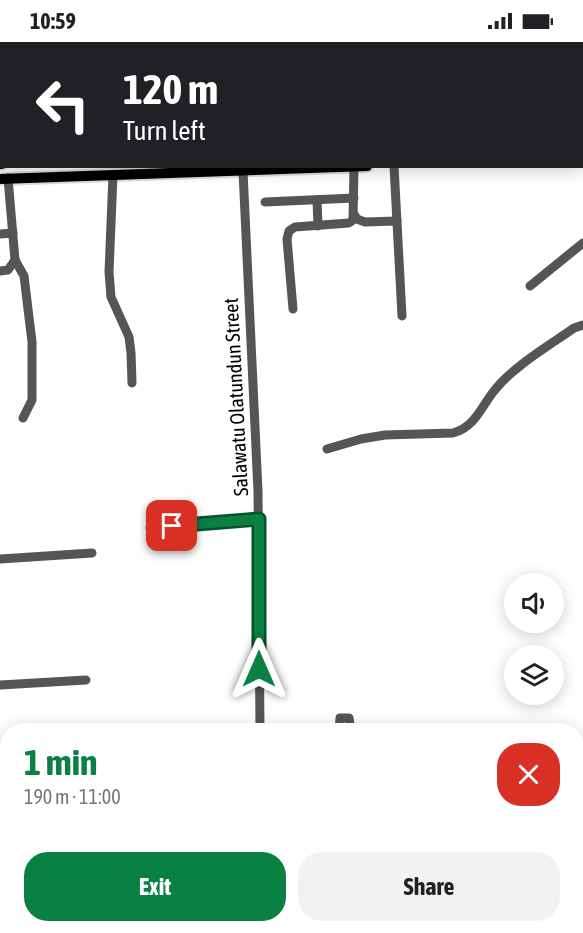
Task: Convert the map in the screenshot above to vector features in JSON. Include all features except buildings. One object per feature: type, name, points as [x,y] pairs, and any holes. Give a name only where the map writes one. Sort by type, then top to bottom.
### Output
[{"type":"main road","points":[[4,178],[40,172],[113,175],[326,168]]},
{"type":"street","points":[[293,309],[287,239],[289,231],[295,227],[349,223],[353,220],[354,168]]},
{"type":"street","points":[[394,168],[402,316]]},
{"type":"street","name":"Salawatu Olatundun Street","points":[[243,171],[259,519],[260,723]]},
{"type":"street","points":[[113,175],[109,272],[111,297],[129,337],[132,382]]},
{"type":"street","points":[[4,178],[15,260],[24,276],[32,342],[32,400],[23,418]]},
{"type":"street","points":[[264,202],[354,198]]},
{"type":"street","points":[[317,200],[318,226]]},
{"type":"street","points":[[354,214],[357,219],[365,222],[397,221]]},
{"type":"street","points":[[0,234],[13,233]]},
{"type":"street","points":[[530,286],[583,243]]},
{"type":"street","points":[[0,271],[8,270],[15,260]]},
{"type":"street","points":[[327,449],[385,435],[462,431],[471,425],[497,387],[522,365],[574,328],[583,325]]},
{"type":"street","points":[[150,528],[259,519]]},
{"type":"street","points":[[0,559],[93,553]]},
{"type":"street","points":[[0,684],[86,680]]},
{"type":"street","points":[[340,723],[340,718],[349,718],[350,723]]},
{"type":"route","points":[[172,526],[259,519],[259,669]]}]
